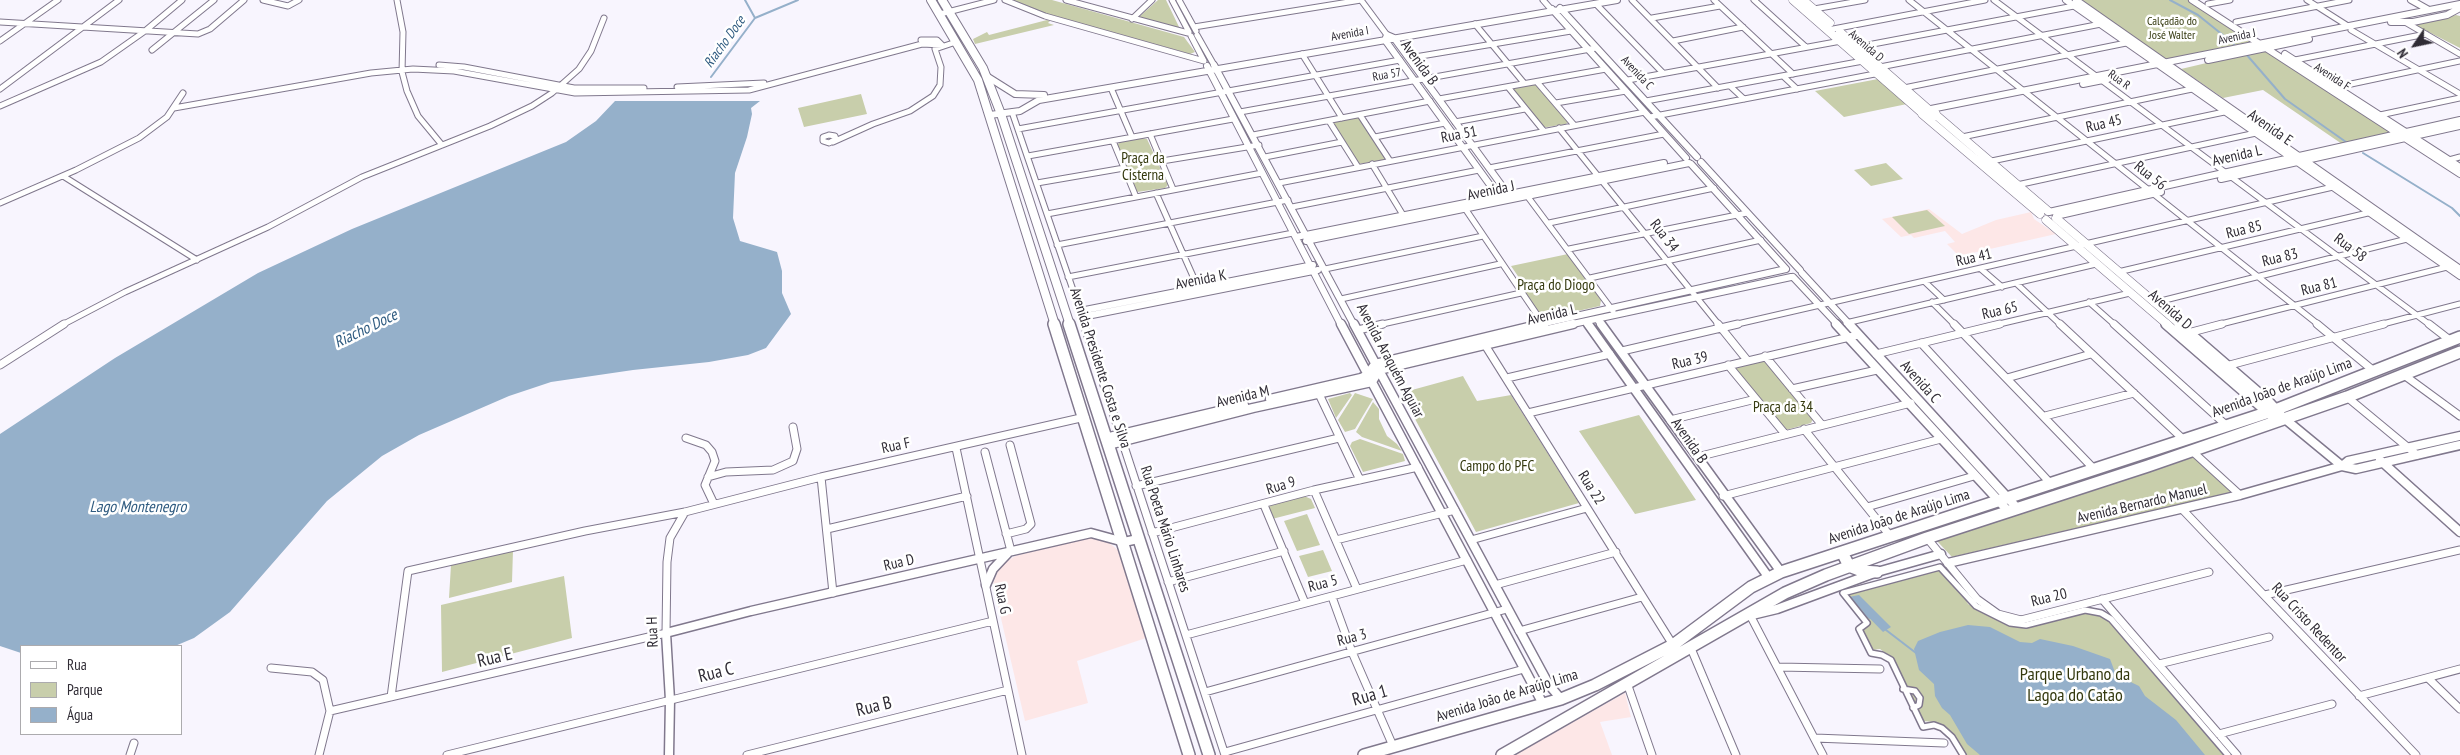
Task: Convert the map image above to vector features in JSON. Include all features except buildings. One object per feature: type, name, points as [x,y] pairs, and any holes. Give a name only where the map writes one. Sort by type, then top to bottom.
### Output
[{"type":"main road","name":"Avenida Presidente Costa e Silva","points":[[931,0],[978,80],[990,115],[1124,542],[1188,755]]},
{"type":"main road","name":"Avenida Presidente Costa e Silva","points":[[942,0],[953,10],[988,77],[1001,113],[1209,755]]},
{"type":"main road","name":"Avenida D","points":[[1793,0],[1857,47],[1879,70],[1962,137],[2049,215],[2077,247],[2096,264],[2276,416]]},
{"type":"main road","name":"Avenida D","points":[[1803,0],[1814,9],[1841,41],[1863,61],[1886,72],[1980,163],[2086,244],[2268,401],[2276,416]]},
{"type":"main road","points":[[1015,198],[1028,196]]},
{"type":"main road","name":"Avenida João de Araújo Lima","points":[[1502,755],[1626,683],[1750,616],[1785,593],[1826,575],[1928,538],[2192,451],[2456,339]]},
{"type":"main road","name":"Avenida João de Araújo Lima","points":[[1364,755],[1561,699],[1595,685],[1677,642],[1751,587],[1781,572],[2052,485],[2226,426],[2276,416],[2347,397],[2460,352]]},
{"type":"main road","points":[[1842,552],[1850,566],[1862,571],[1877,572]]},
{"type":"main road","points":[[1815,561],[1827,568],[1826,575]]},
{"type":"street","points":[[0,41],[58,0]]},
{"type":"street","points":[[0,89],[119,0]]},
{"type":"street","points":[[0,106],[101,62],[145,31],[182,0]]},
{"type":"street","points":[[152,50],[214,0]]},
{"type":"street","points":[[0,22],[203,33],[244,0]]},
{"type":"street","points":[[263,0],[283,5],[293,4],[299,0]]},
{"type":"street","points":[[397,0],[402,32],[402,68],[407,91],[418,116],[442,145]]},
{"type":"street","points":[[940,14],[986,0]]},
{"type":"street","points":[[953,10],[994,0]]},
{"type":"street","points":[[1005,0],[1045,16],[1210,66]]},
{"type":"street","points":[[1066,0],[1189,34],[1196,31],[1361,0],[1386,38]]},
{"type":"street","points":[[1132,18],[1152,0]]},
{"type":"street","name":"Avenida Araquém Aguiar","points":[[1172,0],[1189,34],[1210,66],[1229,90],[1507,609],[1549,686],[1561,699]]},
{"type":"street","name":"Avenida Araquém Aguiar","points":[[1179,0],[1196,31],[1220,94],[1233,120],[1543,704]]},
{"type":"street","points":[[1543,0],[1556,9]]},
{"type":"street","name":"Avenida I","points":[[990,115],[1020,111],[1038,100],[1210,66],[1617,0]]},
{"type":"street","points":[[1632,0],[1652,18],[1718,88]]},
{"type":"street","points":[[1714,0],[1793,74]]},
{"type":"street","points":[[1754,0],[1806,47]]},
{"type":"street","points":[[1814,9],[1865,0]]},
{"type":"street","name":"Rua 56","points":[[1909,0],[2256,277],[2333,336],[2375,372]]},
{"type":"street","points":[[1831,29],[1985,0]]},
{"type":"street","name":"Rua R","points":[[1994,0],[2230,175]]},
{"type":"street","name":"Avenida E","points":[[2066,0],[2075,3],[2136,41],[2192,89],[2256,133],[2376,210],[2457,267]]},
{"type":"street","name":"Avenida F","points":[[2192,0],[2259,44],[2269,45],[2337,87],[2380,115],[2460,174]]},
{"type":"street","name":"Avenida F","points":[[2201,0],[2398,134]]},
{"type":"street","points":[[2208,4],[2230,0]]},
{"type":"street","points":[[2307,0],[2354,27],[2375,44],[2460,94]]},
{"type":"street","points":[[2236,22],[2349,0]]},
{"type":"street","points":[[2411,0],[2429,10]]},
{"type":"street","points":[[2420,0],[2436,9]]},
{"type":"street","points":[[1596,2],[1663,73]]},
{"type":"street","points":[[1857,47],[2017,17],[2075,3]]},
{"type":"street","name":"Avenida E","points":[[2075,3],[2128,43],[2233,110],[2333,187],[2460,276]]},
{"type":"street","name":"Avenida J","points":[[1929,112],[2269,45],[2460,4]]},
{"type":"street","points":[[1652,18],[1720,6]]},
{"type":"street","points":[[2446,6],[2458,11]]},
{"type":"street","name":"Avenida I","points":[[1394,38],[1556,9]]},
{"type":"street","name":"Avenida C","points":[[1556,9],[1570,30],[1761,240],[1786,269],[1786,272],[1848,337],[1974,476],[2003,500]]},
{"type":"street","name":"Avenida C","points":[[1556,9],[1628,80],[1918,401],[2013,511]]},
{"type":"street","name":"Avenida J","points":[[2354,27],[2404,21],[2413,22],[2458,11]]},
{"type":"street","points":[[2396,17],[2460,54]]},
{"type":"street","points":[[0,365],[96,306],[268,227],[362,178],[513,116],[561,86],[579,69],[591,51],[604,18]]},
{"type":"street","points":[[1475,24],[1524,83]]},
{"type":"street","points":[[1650,117],[1797,89],[1971,49],[2101,24]]},
{"type":"street","points":[[1673,40],[1743,27]]},
{"type":"street","points":[[1409,58],[1570,30]]},
{"type":"street","points":[[2295,60],[2426,34]]},
{"type":"street","name":"Avenida I","points":[[988,77],[1004,88],[1021,95],[1040,96],[1111,88],[1210,66],[1302,54],[1386,38]]},
{"type":"street","name":"Avenida B","points":[[1386,38],[1394,38],[1508,194]]},
{"type":"street","name":"Avenida B","points":[[1386,38],[1414,81],[1498,196]]},
{"type":"street","points":[[176,105],[402,68],[464,67],[561,86],[593,89],[748,85],[766,82],[921,40],[933,39],[940,41],[942,45]]},
{"type":"street","points":[[1628,80],[1841,41]]},
{"type":"street","points":[[1904,88],[2136,41]]},
{"type":"street","points":[[402,68],[454,71],[555,90],[591,94],[749,90],[922,44],[942,45],[956,42]]},
{"type":"street","name":"Avenida J","points":[[2165,66],[2259,44]]},
{"type":"street","points":[[833,142],[873,124],[910,111],[932,96],[940,85],[941,67],[935,50],[942,45]]},
{"type":"street","name":"Rua 57","points":[[1240,112],[1596,48]]},
{"type":"street","points":[[1302,54],[1342,118]]},
{"type":"street","points":[[1018,129],[1400,60]]},
{"type":"street","points":[[1646,101],[1863,61]]},
{"type":"street","points":[[2337,87],[2460,61]]},
{"type":"street","points":[[1439,99],[1606,69]]},
{"type":"street","points":[[1783,76],[1797,89]]},
{"type":"street","points":[[1537,82],[1574,124]]},
{"type":"street","points":[[1730,86],[1744,99]]},
{"type":"street","points":[[1508,87],[1543,130]]},
{"type":"street","points":[[1111,88],[1132,137]]},
{"type":"street","points":[[1962,137],[2192,89]]},
{"type":"street","points":[[1556,103],[1626,91]]},
{"type":"street","points":[[0,203],[63,176],[139,138],[167,117],[183,94]]},
{"type":"street","points":[[2380,115],[2460,98]]},
{"type":"street","points":[[1253,135],[1430,101]]},
{"type":"street","points":[[1455,122],[1525,108]]},
{"type":"street","name":"Rua 45","points":[[1980,163],[2233,110]]},
{"type":"street","name":"Rua Poeta Mário Linhares","points":[[1012,112],[1081,314],[1120,438],[1225,754]]},
{"type":"street","name":"Rua 51","points":[[1279,183],[1543,130],[1645,112]]},
{"type":"street","points":[[1360,115],[1390,161]]},
{"type":"street","points":[[1028,156],[1233,120]]},
{"type":"street","name":"Avenida L","points":[[2049,215],[2406,135],[2460,120]]},
{"type":"street","points":[[1329,121],[1358,168]]},
{"type":"street","points":[[1375,137],[1445,123]]},
{"type":"street","name":"Avenida L","points":[[2299,159],[2398,134],[2413,136],[2460,126]]},
{"type":"street","name":"Rua 34","points":[[1559,128],[1625,207],[1747,360]]},
{"type":"street","points":[[2017,185],[2256,133]]},
{"type":"street","points":[[1150,134],[1173,189]]},
{"type":"street","points":[[1489,168],[1664,134]]},
{"type":"street","points":[[2413,136],[2460,167]]},
{"type":"street","points":[[1113,140],[1136,197]]},
{"type":"street","points":[[1265,157],[1342,142]]},
{"type":"street","points":[[1162,161],[1259,145]]},
{"type":"street","points":[[2449,160],[2460,158]]},
{"type":"street","points":[[1688,161],[1699,160]]},
{"type":"street","name":"Avenida J","points":[[1296,238],[1308,238],[1464,207],[1498,196],[1598,176],[1688,161]]},
{"type":"street","name":"Avenida J","points":[[1308,238],[1403,216],[1529,197],[1604,182],[1688,161]]},
{"type":"street","points":[[1372,164],[1403,216]]},
{"type":"street","points":[[1036,184],[1124,168]]},
{"type":"street","points":[[1057,244],[1278,203],[1290,204],[1387,189],[1480,170]]},
{"type":"street","points":[[1046,214],[1262,174]]},
{"type":"street","name":"Rua 58","points":[[2230,175],[2418,315],[2456,339]]},
{"type":"street","points":[[63,176],[197,260]]},
{"type":"street","name":"Rua 41","points":[[1622,351],[2333,187]]},
{"type":"street","points":[[1549,223],[1714,188]]},
{"type":"street","points":[[1524,191],[1569,249],[1613,311]]},
{"type":"street","points":[[1156,193],[1200,291]]},
{"type":"street","points":[[1464,207],[1500,264],[1545,327]]},
{"type":"street","name":"Rua 85","points":[[2118,272],[2376,210]]},
{"type":"street","points":[[1569,249],[1747,213]]},
{"type":"street","points":[[1323,266],[1483,236]]},
{"type":"street","name":"Rua 83","points":[[2153,302],[2414,237]]},
{"type":"street","points":[[1068,277],[1184,254],[1296,238]]},
{"type":"street","points":[[1590,278],[1761,240]]},
{"type":"street","points":[[1341,299],[1500,264]]},
{"type":"street","points":[[1846,323],[2096,264]]},
{"type":"street","name":"Avenida K","points":[[1081,314],[1323,266]]},
{"type":"street","name":"Avenida L","points":[[1377,367],[1613,311],[1694,294],[1798,277],[1801,271],[1792,267],[1694,294]]},
{"type":"street","name":"Rua 81","points":[[2188,333],[2446,267],[2457,267]]},
{"type":"street","points":[[1981,269],[2002,287]]},
{"type":"street","points":[[1925,282],[1944,300]]},
{"type":"street","points":[[2017,284],[2184,440]]},
{"type":"street","points":[[1358,330],[1521,293]]},
{"type":"street","name":"Rua 65","points":[[1876,354],[2130,293]]},
{"type":"street","points":[[1932,302],[2045,416],[2095,470]]},
{"type":"street","points":[[2089,302],[2226,426]]},
{"type":"street","points":[[2226,366],[2333,336],[2460,304]]},
{"type":"street","name":"Avenida L","points":[[1377,367],[1485,345],[1545,327],[1586,322],[1613,311]]},
{"type":"street","name":"Avenida B","points":[[1597,319],[1622,351],[1723,496],[1781,572]]},
{"type":"street","name":"Avenida B","points":[[1586,322],[1769,578]]},
{"type":"street","name":"Rua 39","points":[[1528,413],[1858,335]]},
{"type":"street","points":[[1920,343],[2052,485]]},
{"type":"street","name":"Rua 22","points":[[1485,345],[1616,552],[1642,597],[1677,642]]},
{"type":"street","points":[[1507,378],[1610,354]]},
{"type":"street","points":[[2007,378],[2091,354]]},
{"type":"street","points":[[1765,356],[1822,425]]},
{"type":"street","points":[[1728,365],[1785,434]]},
{"type":"street","points":[[1370,379],[1377,367]]},
{"type":"street","points":[[1792,389],[1877,370]]},
{"type":"street","points":[[2404,375],[2460,416]]},
{"type":"street","name":"Avenida M","points":[[1106,441],[1370,379]]},
{"type":"street","name":"Avenida M","points":[[1252,406],[1319,394],[1370,379]]},
{"type":"street","points":[[2045,416],[2134,393]]},
{"type":"street","points":[[1319,394],[1360,480]]},
{"type":"street","points":[[2347,397],[2417,455]]},
{"type":"street","points":[[1670,420],[1756,399]]},
{"type":"street","points":[[1697,457],[1918,401]]},
{"type":"street","points":[[2276,416],[2342,466]]},
{"type":"street","name":"Rua F","points":[[391,697],[408,571],[585,531],[685,512],[821,477],[956,448],[1085,417]]},
{"type":"street","points":[[1396,425],[1408,423]]},
{"type":"street","points":[[708,477],[726,472],[773,470],[793,462],[798,449],[793,428]]},
{"type":"street","points":[[1804,430],[1891,537]]},
{"type":"street","name":"Avenida Bernardo Manuel","points":[[1948,563],[2240,495],[2342,466],[2348,461],[2460,436]]},
{"type":"street","points":[[686,438],[706,445],[712,452],[715,461],[705,485],[707,493],[714,504]]},
{"type":"street","points":[[1136,486],[1339,438]]},
{"type":"street","points":[[1723,496],[1941,439]]},
{"type":"street","points":[[1006,534],[1026,529],[1031,524],[1010,445]]},
{"type":"street","name":"Avenida Bernardo Manuel","points":[[2342,466],[2356,469],[2460,445]]},
{"type":"street","name":"Rua G","points":[[956,448],[1022,755]]},
{"type":"street","points":[[2192,451],[2240,495]]},
{"type":"street","points":[[985,452],[1011,551],[998,562],[986,584]]},
{"type":"street","points":[[2375,456],[2460,532]]},
{"type":"street","name":"Rua 9","points":[[1152,532],[1264,505],[1314,490],[1418,467]]},
{"type":"street","points":[[1867,507],[1974,476]]},
{"type":"street","points":[[821,477],[833,593]]},
{"type":"street","points":[[1314,490],[1357,589]]},
{"type":"street","points":[[827,529],[967,496]]},
{"type":"street","points":[[1264,505],[1305,603]]},
{"type":"street","points":[[1471,540],[1587,508]]},
{"type":"street","name":"Rua Cristo Redentor","points":[[2182,509],[2416,755]]},
{"type":"street","points":[[1336,540],[1455,510]]},
{"type":"street","name":"Rua H","points":[[669,755],[670,700],[666,633],[667,562],[670,538],[685,512]]},
{"type":"street","name":"Rua D","points":[[666,633],[1091,533],[1124,542],[1138,539]]},
{"type":"street","name":"Rua 20","points":[[1928,538],[1976,599],[1998,614],[2021,620],[2209,572]]},
{"type":"street","points":[[2264,596],[2460,550]]},
{"type":"street","points":[[1168,582],[1284,551]]},
{"type":"street","points":[[1495,585],[1616,552]]},
{"type":"street","points":[[1823,755],[1779,667],[1750,616],[1776,609],[1877,572],[1941,554]]},
{"type":"street","name":"Rua 5","points":[[1186,635],[1467,560]]},
{"type":"street","points":[[1963,755],[1952,737],[1942,728],[1934,725],[1923,728],[1892,668],[1891,660],[1882,655],[1871,653],[1859,630],[1862,624],[1868,623],[1843,593],[1940,567],[1976,606],[2010,623],[2026,625],[2085,610],[2094,610],[2107,616],[2228,755]]},
{"type":"street","points":[[1332,597],[1352,652],[1393,746]]},
{"type":"street","points":[[1519,631],[1642,597]]},
{"type":"street","points":[[2102,599],[2237,755]]},
{"type":"street","name":"Rua 3","points":[[1205,692],[1507,609]]},
{"type":"street","name":"Rua C","points":[[447,755],[993,621]]},
{"type":"street","name":"Rua E","points":[[330,711],[666,633]]},
{"type":"street","points":[[2159,664],[2269,637]]},
{"type":"street","points":[[1677,642],[1692,647],[1736,755]]},
{"type":"street","points":[[1779,667],[1880,669]]},
{"type":"street","points":[[271,668],[299,669],[319,675],[323,680],[330,711],[319,755]]},
{"type":"street","name":"Rua 1","points":[[1225,754],[1377,709],[1524,669]]},
{"type":"street","points":[[2359,696],[2460,669]]},
{"type":"street","points":[[2428,678],[2460,709]]},
{"type":"street","points":[[1626,683],[1652,755]]},
{"type":"street","points":[[1903,688],[1918,694],[1921,703],[1913,708]]},
{"type":"street","name":"Rua B","points":[[747,755],[1008,690]]},
{"type":"street","points":[[2219,734],[2332,704]]},
{"type":"street","points":[[1815,738],[1944,743]]},
{"type":"street","points":[[130,755],[134,743]]},
{"type":"shaded area","points":[[1929,209],[1962,234],[1996,220],[2031,212],[2034,219],[2056,234],[1959,256],[1947,244],[1955,242],[1945,231],[1914,238],[1911,235],[1901,237],[1882,219]]},
{"type":"shaded area","points":[[1091,537],[1108,542],[1118,550],[1146,638],[1077,661],[1088,703],[1025,721],[993,584],[1000,566],[1015,556]]},
{"type":"shaded area","points":[[1625,693],[1631,717],[1600,722],[1612,755],[1515,755]]},
{"type":"green space","points":[[1010,0],[1052,0],[1184,37],[1195,52],[1190,54],[1043,13]]},
{"type":"green space","points":[[1158,0],[1166,0],[1180,29],[1139,17]]},
{"type":"green space","name":"Calçadão do José Walter","points":[[2080,0],[2190,0],[2256,43],[2167,61]]},
{"type":"green space","points":[[2456,15],[2460,16],[2460,48],[2417,26],[2418,24]]},
{"type":"green space","points":[[1047,20],[1050,21],[1048,23],[1054,25],[975,44],[973,39],[987,32],[989,35]]},
{"type":"green space","points":[[2266,49],[2392,133],[2342,144],[2263,90],[2223,98],[2181,69]]},
{"type":"green space","points":[[1878,79],[1907,104],[1844,117],[1815,91]]},
{"type":"green space","points":[[1533,83],[1538,85],[1568,122],[1566,124],[1541,128],[1510,89]]},
{"type":"green space","points":[[861,94],[867,114],[804,127],[798,108]]},
{"type":"green space","points":[[1357,117],[1362,118],[1387,157],[1385,160],[1358,164],[1333,123],[1334,121]]},
{"type":"green space","name":"Praça da Cisterna","points":[[1142,138],[1147,139],[1168,185],[1165,188],[1137,192],[1117,145],[1120,142]]},
{"type":"green space","points":[[1886,163],[1903,179],[1871,186],[1854,170]]},
{"type":"green space","points":[[1927,210],[1945,226],[1909,234],[1892,217]]},
{"type":"green space","name":"Praça do Diogo","points":[[1568,254],[1601,300],[1600,306],[1542,319],[1522,290],[1524,285],[1511,266]]},
{"type":"green space","name":"Praça da 34","points":[[1764,361],[1813,419],[1811,423],[1786,430],[1780,428],[1732,364]]},
{"type":"green space","name":"Campo do PFC","points":[[1463,376],[1477,401],[1511,395],[1579,503],[1476,532],[1401,393]]},
{"type":"green space","points":[[1350,393],[1352,395],[1336,418],[1328,399]]},
{"type":"green space","points":[[1355,393],[1373,399],[1355,429],[1345,432],[1338,420]]},
{"type":"green space","points":[[1373,402],[1379,409],[1379,419],[1387,436],[1402,451],[1362,437],[1356,432]]},
{"type":"green space","points":[[1639,415],[1696,500],[1635,514],[1579,431]]},
{"type":"green space","points":[[1360,439],[1403,454],[1405,461],[1363,472],[1350,446],[1352,442]]},
{"type":"green space","points":[[2191,454],[2233,492],[1952,557],[1937,541],[1938,539]]},
{"type":"green space","points":[[1304,496],[1311,499],[1315,508],[1272,519],[1268,508],[1270,505]]},
{"type":"green space","points":[[1307,514],[1320,545],[1297,551],[1284,521]]},
{"type":"green space","points":[[513,550],[512,582],[449,598],[451,565]]},
{"type":"green space","points":[[1323,550],[1332,571],[1308,577],[1299,556]]},
{"type":"green space","name":"Parque Urbano da Lagoa do Catão","points":[[1939,568],[1965,597],[1968,604],[2006,623],[2016,625],[2087,611],[2109,619],[2226,755],[1962,755],[1947,729],[1934,722],[1922,721],[1914,714],[1893,672],[1896,665],[1892,658],[1880,649],[1872,650],[1858,629],[1863,619],[1841,592]]},
{"type":"green space","points":[[564,576],[572,638],[442,672],[441,605]]},
{"type":"water","name":"Lago Montenegro","points":[[615,101],[760,101],[751,108],[752,114],[747,137],[735,173],[733,218],[740,241],[777,252],[782,271],[782,293],[791,314],[766,348],[748,355],[709,362],[633,370],[551,382],[509,396],[419,435],[382,456],[327,501],[230,612],[194,638],[177,645],[20,645],[20,653],[0,646],[0,434],[115,358],[258,273],[352,229],[566,142],[596,121]]},
{"type":"water","points":[[1859,595],[1891,627],[1883,632],[1849,597]]},
{"type":"water","name":"Parque Urbano da Lagoa do Catão","points":[[1968,625],[1990,627],[2020,642],[2032,643],[2040,639],[2073,646],[2110,659],[2116,675],[2139,686],[2145,696],[2176,720],[2205,755],[1980,755],[1967,744],[1950,715],[1942,708],[1935,696],[1934,684],[1919,670],[1914,649],[1918,641],[1940,632]]},
{"type":"waterway","points":[[745,0],[755,18]]},
{"type":"waterway","points":[[755,18],[798,0]]},
{"type":"waterway","points":[[2170,0],[2198,15],[2234,44]]},
{"type":"waterway","name":"Riacho Doce","points":[[711,77],[755,18]]},
{"type":"waterway","points":[[2246,54],[2285,99],[2346,142]]},
{"type":"waterway","points":[[2363,153],[2452,208],[2460,216]]},
{"type":"waterway","points":[[1858,609],[1870,618]]},
{"type":"waterway","points":[[1886,630],[1916,653]]}]
